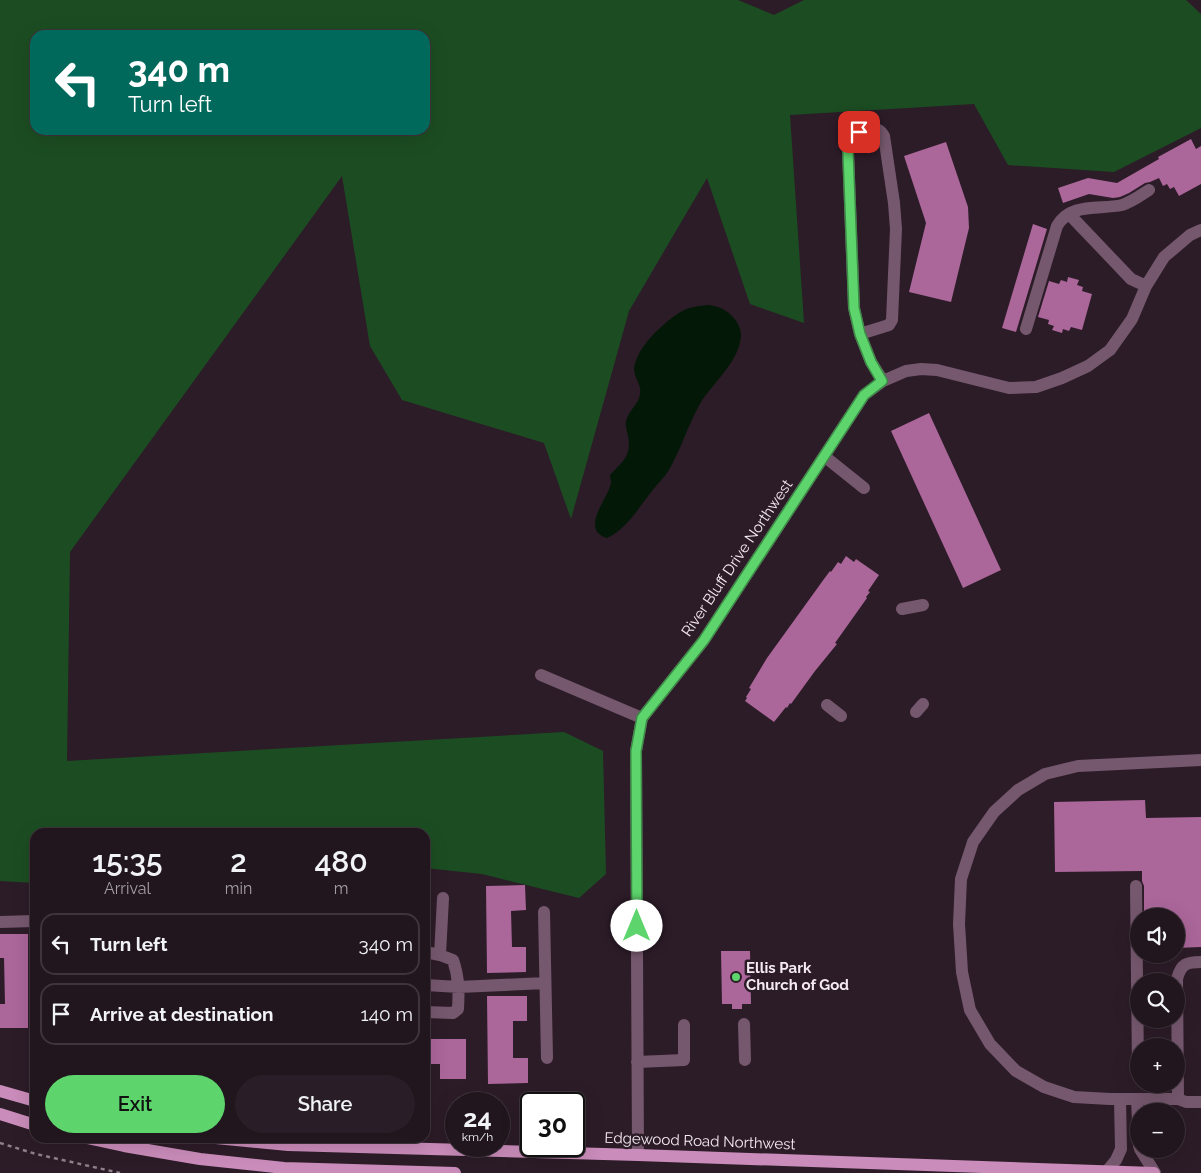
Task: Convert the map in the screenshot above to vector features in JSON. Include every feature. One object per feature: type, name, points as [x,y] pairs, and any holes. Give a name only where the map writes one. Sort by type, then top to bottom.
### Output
[{"type":"main road","points":[[0,1091],[30,1100]]},
{"type":"main road","points":[[0,1114],[30,1123]]},
{"type":"main road","points":[[110,1143],[200,1159],[284,1168],[455,1173]]},
{"type":"main road","name":"Edgewood Road Northwest","points":[[267,1143],[1154,1173]]},
{"type":"street","points":[[860,334],[889,325],[892,320],[896,229],[884,136],[880,130],[874,128],[859,132],[848,152],[854,308],[860,334],[871,362],[882,381]]},
{"type":"street","points":[[1026,329],[1057,226],[1061,220],[1069,214],[1088,207],[1120,205],[1149,190]]},
{"type":"street","points":[[1069,214],[1131,278],[1146,286]]},
{"type":"street","name":"River Bluff Drive Northwest","points":[[638,1155],[636,751],[642,718],[704,640],[864,395],[882,381],[906,371],[921,369],[937,370],[1009,388],[1036,387],[1088,366],[1110,350],[1132,320],[1146,286],[1164,257],[1190,235],[1201,230]]},
{"type":"street","points":[[824,456],[864,488]]},
{"type":"street","points":[[902,609],[923,605]]},
{"type":"street","points":[[541,675],[642,718]]},
{"type":"street","points":[[827,705],[841,716]]},
{"type":"street","points":[[1201,760],[1078,766],[1045,774],[1018,790],[994,812],[973,842],[961,879],[960,926],[962,972],[970,1010],[990,1044],[1016,1071],[1044,1087],[1074,1097],[1178,1099],[1186,1102],[1201,1102]]},
{"type":"street","points":[[1136,886],[1138,1038]]},
{"type":"street","points":[[440,955],[443,898]]},
{"type":"street","points":[[544,912],[547,1058]]},
{"type":"street","points":[[0,922],[30,921]]},
{"type":"street","points":[[430,953],[453,960],[459,986],[458,1009],[454,1013],[430,1012]]},
{"type":"street","points":[[1178,1099],[1176,979],[1180,968],[1189,962],[1201,962]]},
{"type":"street","points":[[430,985],[546,983]]},
{"type":"street","points":[[744,1024],[745,1060]]},
{"type":"street","points":[[637,1062],[684,1060],[684,1026]]},
{"type":"street","points":[[1107,1171],[1116,1160],[1121,1149],[1120,1099]]},
{"type":"street","points":[[1137,1099],[1137,1103]]},
{"type":"street","points":[[1145,1158],[1154,1173]]},
{"type":"path","points":[[0,1143],[36,1154],[120,1173]]},
{"type":"green space","points":[[0,0],[738,0],[774,15],[804,0],[1186,0],[1201,14],[1201,128],[1114,172],[1008,165],[974,104],[790,115],[804,323],[750,304],[707,178],[629,311],[571,519],[544,443],[402,400],[370,346],[342,176],[70,552],[67,761],[564,732],[603,751],[606,874],[579,898],[482,874],[430,869],[430,828],[30,828],[30,883],[0,881]]},
{"type":"shaded area","points":[[707,305],[722,309],[731,314],[737,322],[741,335],[736,354],[725,372],[700,404],[667,473],[627,523],[607,538],[599,534],[595,528],[595,520],[611,482],[610,475],[625,458],[629,449],[626,421],[638,401],[640,391],[634,372],[636,361],[645,344],[667,322],[682,311]]},
{"type":"building","points":[[1191,139],[1196,149],[1201,146],[1201,184],[1179,196],[1174,187],[1170,189],[1167,184],[1163,186],[1159,178],[1145,183],[1120,197],[1113,198],[1089,194],[1063,203],[1058,188],[1088,178],[1117,183]]},
{"type":"building","points":[[946,142],[968,207],[969,228],[951,302],[909,292],[926,223],[904,156]]},
{"type":"building","points":[[1033,224],[1047,229],[1016,332],[1002,328]]},
{"type":"building","points":[[1068,277],[1079,280],[1077,285],[1083,287],[1082,291],[1092,294],[1082,330],[1071,327],[1069,331],[1063,329],[1062,333],[1052,330],[1054,326],[1048,324],[1049,320],[1038,317],[1049,281],[1059,284],[1061,280],[1067,282]]},
{"type":"building","points":[[929,413],[1001,570],[963,588],[891,431]]},
{"type":"building","points":[[846,556],[854,562],[856,559],[879,575],[868,591],[870,592],[867,598],[835,643],[837,644],[791,704],[786,707],[774,722],[745,701],[751,689],[749,688],[767,658],[824,579],[838,562],[841,564]]},
{"type":"building","points":[[1145,800],[1146,818],[1201,817],[1201,947],[1185,948],[1185,908],[1144,908],[1142,871],[1055,872],[1054,802]]},
{"type":"building","points":[[525,885],[526,910],[511,911],[512,947],[526,947],[526,972],[487,973],[486,886]]},
{"type":"building","points":[[0,934],[28,934],[28,1028],[0,1028],[0,1004],[5,1004],[4,958],[0,958]]},
{"type":"building","name":"Ellis Park Church of God","points":[[721,951],[750,951],[751,1004],[742,1004],[742,1009],[732,1009],[732,1004],[722,1004]]},
{"type":"building","points":[[487,996],[527,996],[527,1021],[513,1021],[513,1058],[528,1058],[528,1083],[488,1084]]},
{"type":"building","points":[[430,1039],[466,1039],[466,1079],[440,1079],[440,1064],[430,1064]]},
{"type":"place","name":"Ellis Park Church of God","points":[[736,977]]},
{"type":"route","points":[[637,926],[636,751],[642,718],[704,640],[864,395],[882,381],[871,362],[860,334],[854,308],[848,152],[859,132]]}]
